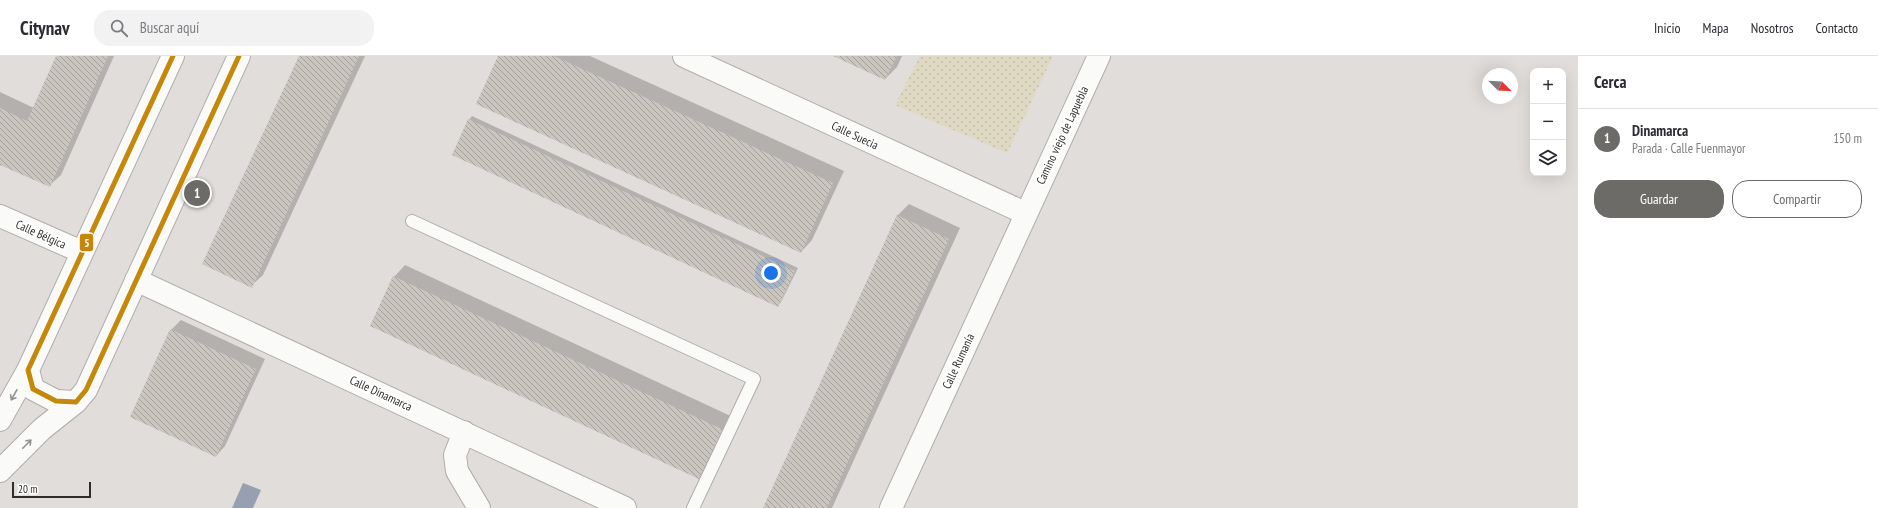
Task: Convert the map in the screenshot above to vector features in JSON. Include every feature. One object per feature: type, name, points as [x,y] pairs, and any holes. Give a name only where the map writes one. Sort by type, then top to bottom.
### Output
[{"type":"street","points":[[0,420],[28,370],[173,56]]},
{"type":"street","points":[[0,471],[42,429],[76,402],[86,390],[239,56]]},
{"type":"street","name":"Calle Suecia","points":[[684,56],[1025,213]]},
{"type":"street","name":"Camino viejo de Lapuebla","points":[[1025,213],[1099,56]]},
{"type":"street","name":"Calle Rumanía","points":[[891,508],[1025,213]]},
{"type":"street","name":"Calle Bélgica","points":[[0,216],[82,252]]},
{"type":"street","name":"Calle Dinamarca","points":[[136,280],[625,508]]},
{"type":"street","points":[[28,370],[33,389],[56,401],[76,402]]},
{"type":"street","points":[[464,432],[455,455],[457,471],[479,508]]},
{"type":"lane","points":[[412,221],[754,379],[693,508]]},
{"type":"sand","points":[[920,56],[1053,56],[1007,153],[895,105]]},
{"type":"water","points":[[243,483],[261,490],[253,508],[232,508]]},
{"type":"building","points":[[56,56],[108,56],[50,187],[0,165],[0,108],[27,121]]},
{"type":"building","points":[[299,56],[359,56],[252,288],[202,264]]},
{"type":"building","points":[[498,56],[554,56],[833,183],[801,253],[476,104]]},
{"type":"building","points":[[833,56],[897,56],[885,80]]},
{"type":"building","points":[[468,119],[795,271],[778,307],[452,155]]},
{"type":"building","points":[[897,215],[949,239],[827,508],[763,508]]},
{"type":"building","points":[[393,276],[724,430],[701,480],[370,326]]},
{"type":"building","points":[[170,329],[256,369],[216,457],[130,417]]},
{"type":"transit line","name":"5","points":[[76,402],[56,401],[33,389],[28,370],[173,56]]},
{"type":"transit line","name":"5","points":[[76,402],[86,390],[239,56]]},
{"type":"place","name":"Dinamarca","points":[[197,193]]}]
